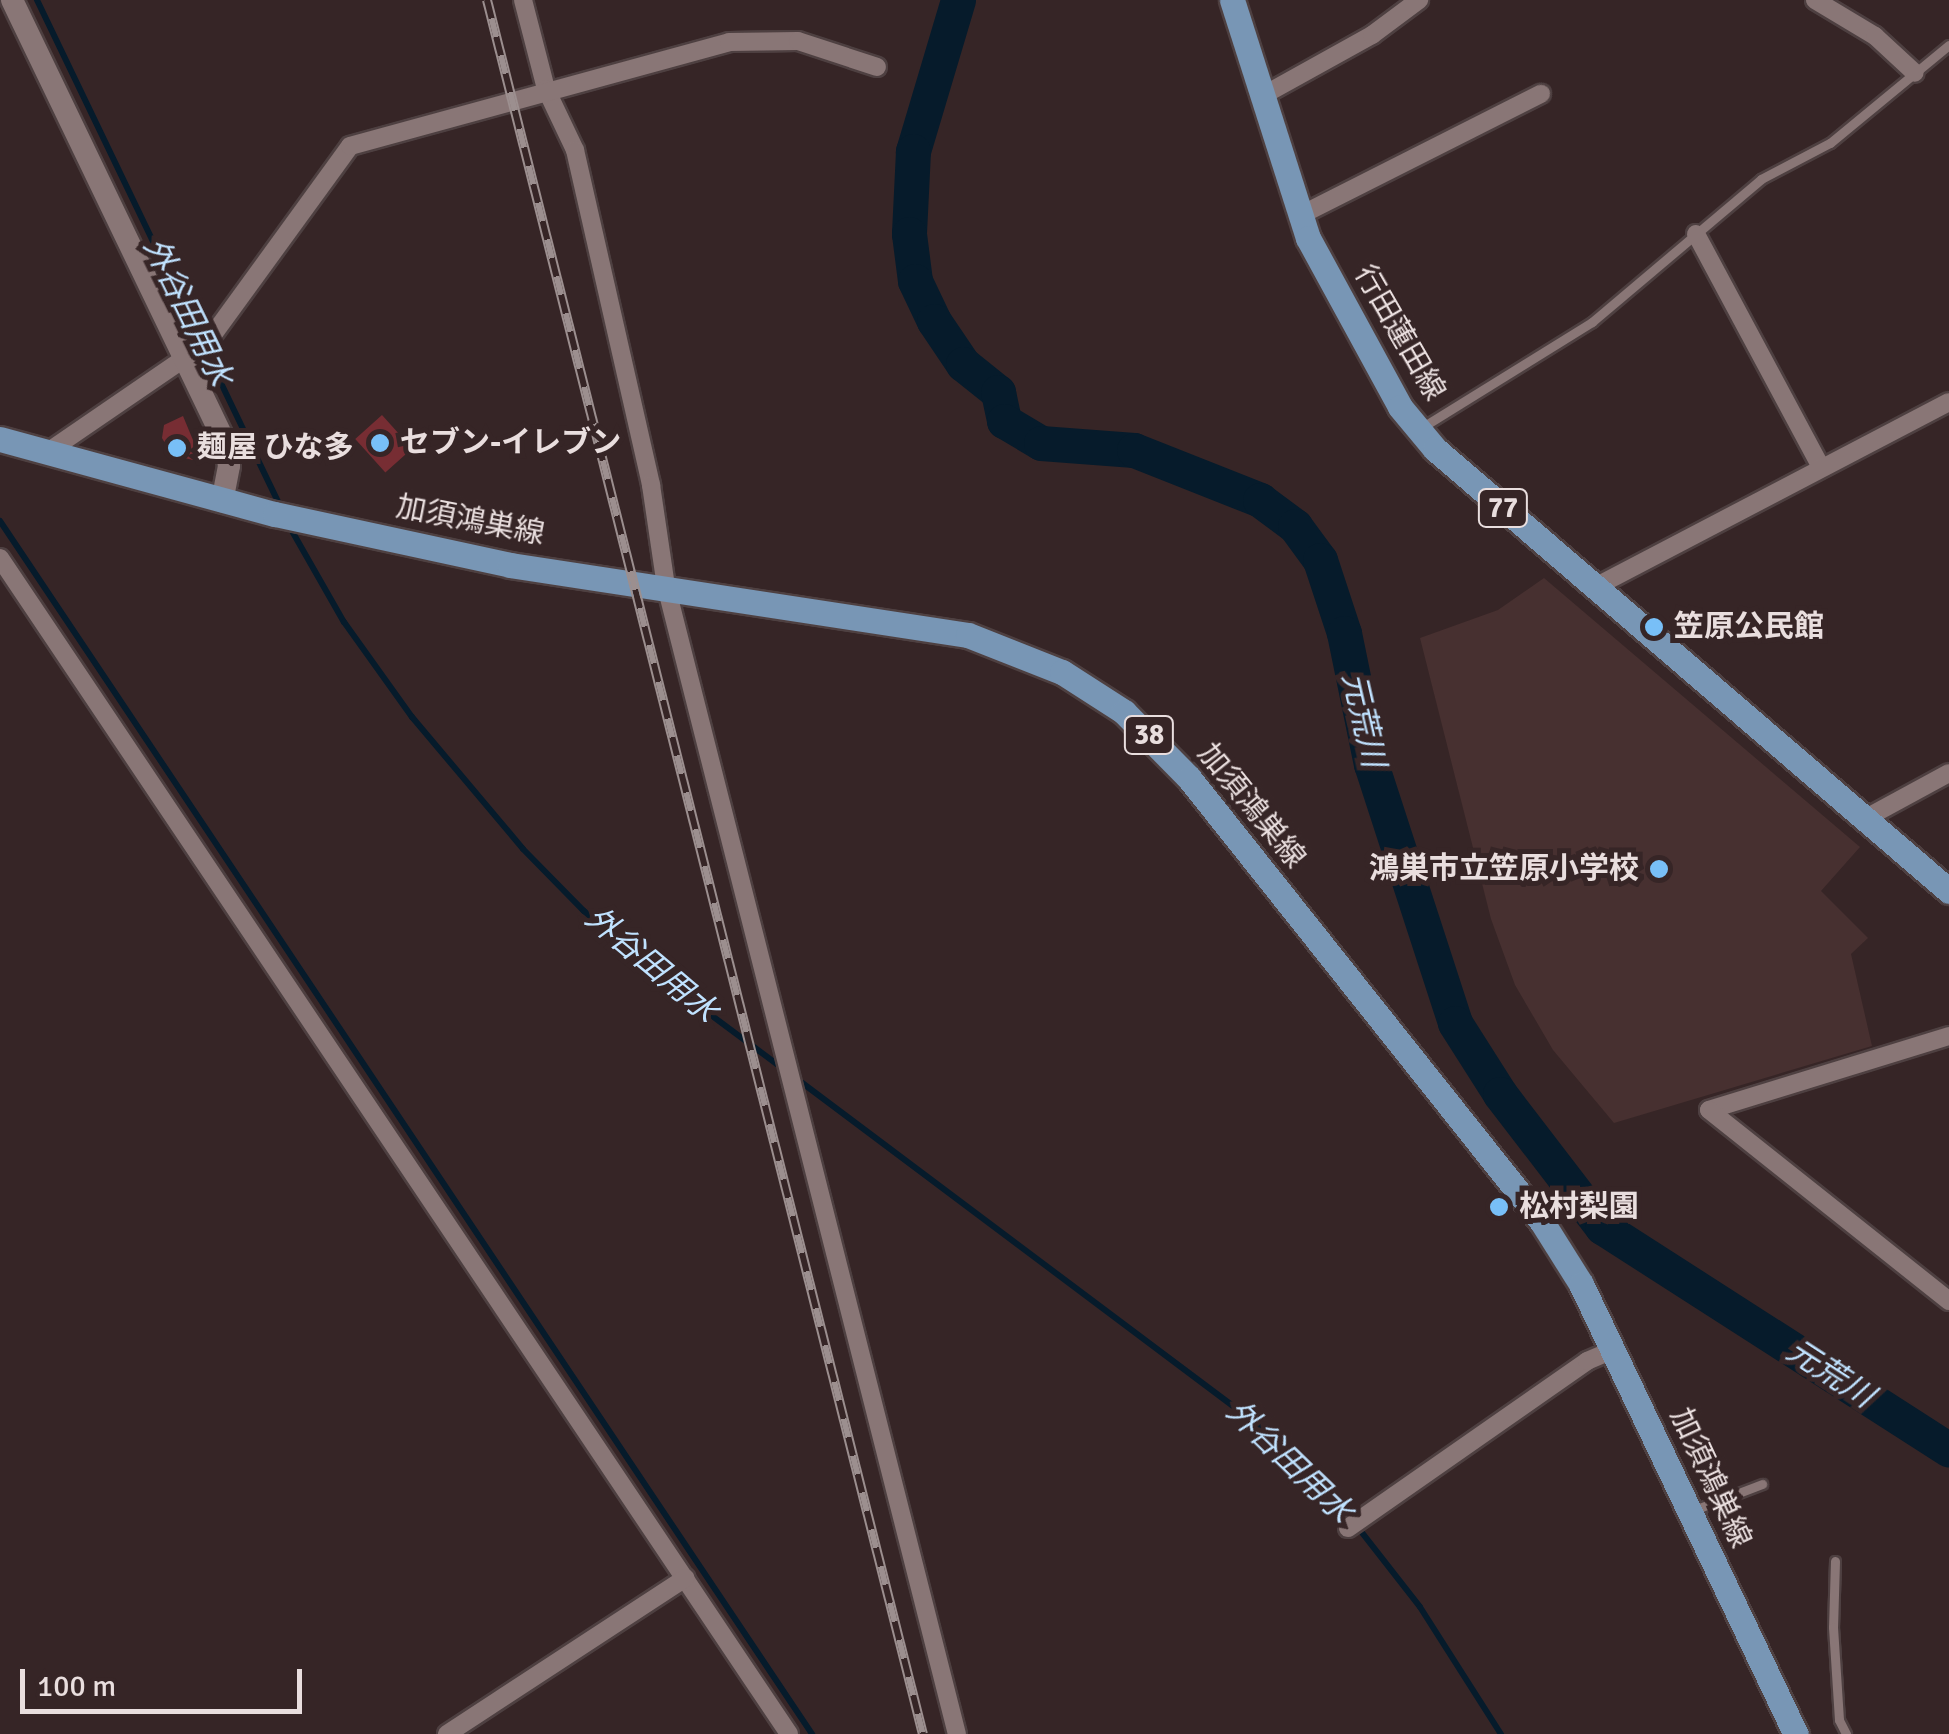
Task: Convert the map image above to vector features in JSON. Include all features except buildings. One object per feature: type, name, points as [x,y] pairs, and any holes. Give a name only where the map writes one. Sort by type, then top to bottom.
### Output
[{"type":"main road","name":"行田蓮田線","points":[[1232,0],[1301,215],[1358,334],[1400,407],[1435,449],[1949,892]]},
{"type":"main road","name":"加須鴻巣線","points":[[0,439],[222,501],[510,564],[926,626],[998,644],[1062,672],[1124,712],[1189,778],[1542,1222],[1580,1284],[1613,1350],[1796,1734]]},
{"type":"street","points":[[12,0],[228,454],[222,501]]},
{"type":"street","points":[[523,0],[546,89],[575,150],[652,485],[666,586],[957,1734]]},
{"type":"street","points":[[1262,96],[1372,36],[1419,0]]},
{"type":"street","points":[[1814,0],[1875,36],[1915,73]]},
{"type":"street","points":[[49,451],[186,362],[207,343],[350,146],[546,89],[729,42],[798,41],[877,67]]},
{"type":"street","points":[[1301,215],[1541,94]]},
{"type":"street","points":[[1696,234],[1821,467]]},
{"type":"street","points":[[1595,587],[1949,402]]},
{"type":"street","points":[[0,558],[789,1734]]},
{"type":"street","points":[[1866,818],[1949,773]]},
{"type":"street","points":[[1949,1036],[1709,1110],[1949,1301]]},
{"type":"street","points":[[1348,1528],[1587,1361],[1613,1350]]},
{"type":"street","points":[[447,1734],[684,1578]]},
{"type":"lane","points":[[1419,430],[1592,322],[1761,179],[1830,143],[1949,45]]},
{"type":"lane","points":[[1690,1511],[1762,1484]]},
{"type":"lane","points":[[1834,1561],[1832,1627],[1839,1720],[1846,1734]]},
{"type":"shaded area","name":"鴻巣市立笠原小学校","points":[[1544,578],[1860,847],[1821,891],[1868,938],[1851,954],[1872,1046],[1614,1123],[1553,1050],[1515,985],[1491,919],[1420,638],[1498,610]]},
{"type":"waterway","name":"外谷田用水","points":[[37,0],[281,508]]},
{"type":"waterway","name":"元荒川","points":[[958,0],[913,151],[909,234],[915,281],[934,321],[963,364],[998,392],[1004,421],[1041,443],[1134,450],[1260,500],[1295,526],[1320,560],[1344,633],[1371,764],[1455,1023],[1500,1094],[1602,1227],[1949,1450]]},
{"type":"waterway","points":[[0,521],[812,1734]]},
{"type":"waterway","name":"外谷田用水","points":[[288,524],[344,622],[412,717],[523,849],[584,911],[668,983],[782,1068]]},
{"type":"waterway","name":"外谷田用水","points":[[797,1079],[1261,1427],[1349,1516],[1420,1607],[1501,1734]]},
{"type":"railway","points":[[487,0],[923,1734]]},
{"type":"place","name":"セブン-イレブン","points":[[380,443]]},
{"type":"place","name":"麺屋 ひな多","points":[[177,448]]},
{"type":"place","name":"笠原公民館","points":[[1654,627]]},
{"type":"place","name":"鴻巣市立笠原小学校","points":[[1659,869]]},
{"type":"place","name":"松村梨園","points":[[1499,1207]]}]
